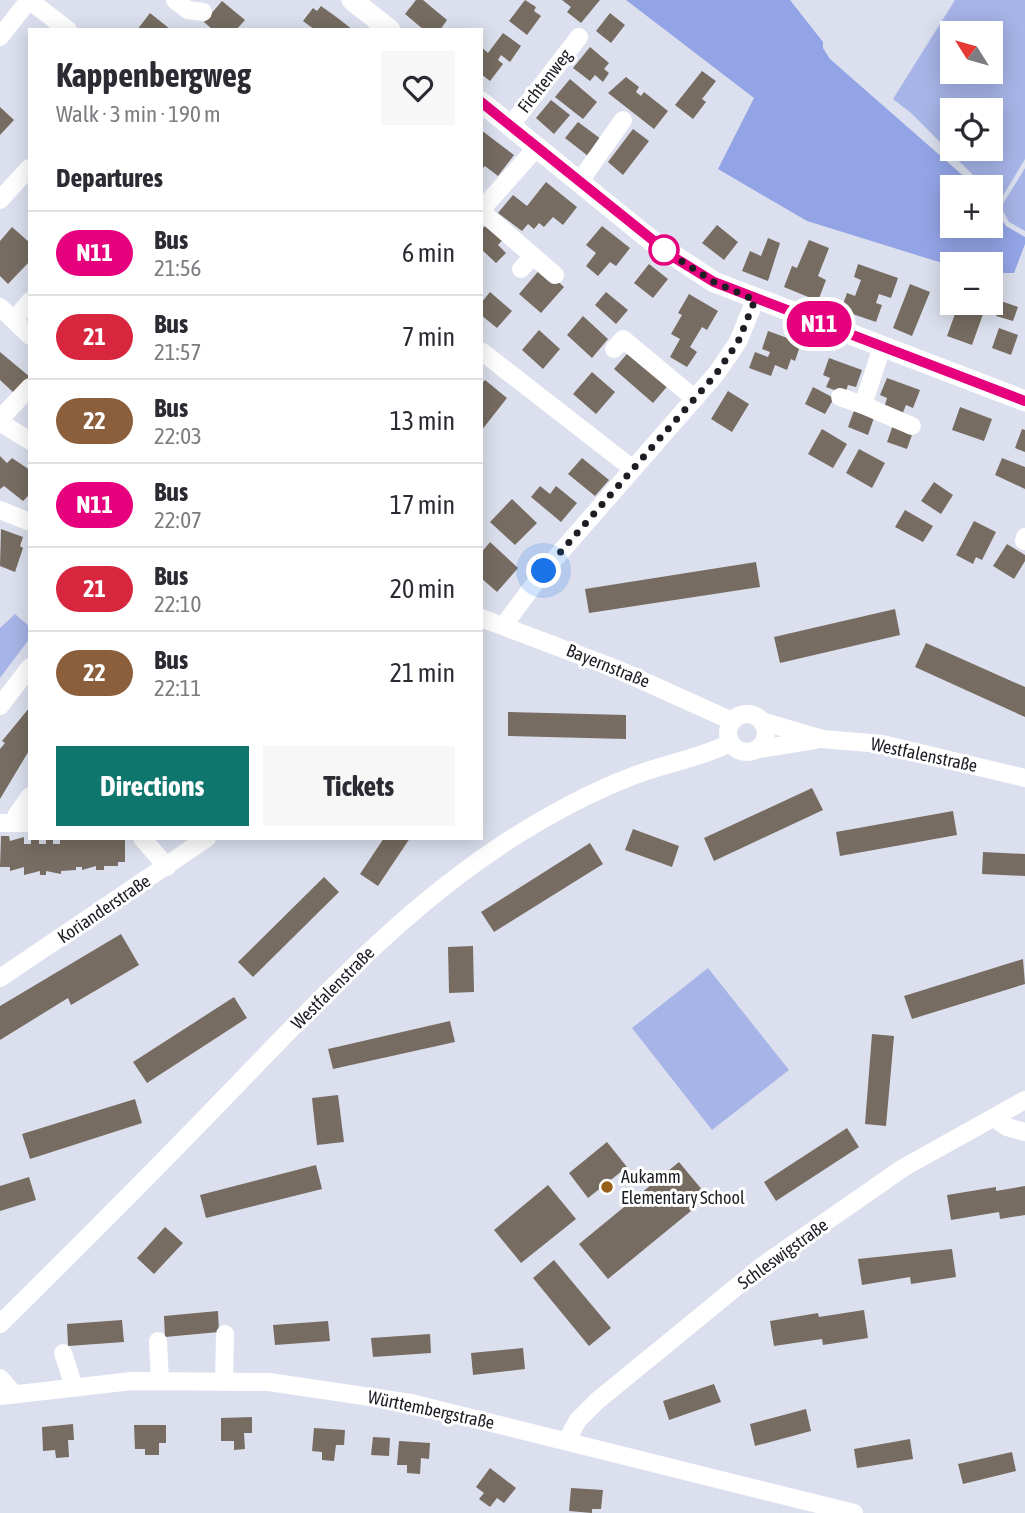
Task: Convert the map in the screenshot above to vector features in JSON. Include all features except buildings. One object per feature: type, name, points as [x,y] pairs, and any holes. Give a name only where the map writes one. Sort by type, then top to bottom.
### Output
[{"type":"main road","points":[[352,0],[387,28]]},
{"type":"main road","points":[[483,104],[675,258],[714,282],[755,300],[1025,401]]},
{"type":"street","points":[[0,37],[29,0],[65,28]]},
{"type":"street","points":[[175,0],[188,10],[203,12]]},
{"type":"street","name":"Fichtenweg","points":[[511,125],[579,37]]},
{"type":"street","points":[[580,181],[623,120]]},
{"type":"street","points":[[483,208],[538,146]]},
{"type":"street","points":[[0,200],[28,169]]},
{"type":"street","points":[[483,212],[527,263],[555,275]]},
{"type":"street","points":[[504,625],[544,571],[695,400],[738,342],[755,300]]},
{"type":"street","points":[[14,320],[28,303]]},
{"type":"street","points":[[0,307],[28,334]]},
{"type":"street","points":[[614,349],[624,339],[695,400]]},
{"type":"street","points":[[863,405],[882,347]]},
{"type":"street","points":[[483,353],[633,469]]},
{"type":"street","points":[[28,389],[0,420],[28,440]]},
{"type":"street","points":[[841,397],[912,426]]},
{"type":"street","points":[[0,510],[28,521]]},
{"type":"street","name":"Bayernstraße","points":[[483,619],[706,707],[732,721]]},
{"type":"street","points":[[0,706],[28,670]]},
{"type":"street","points":[[744,714],[757,717],[761,721],[766,732],[758,749],[746,753],[734,748],[730,743],[728,731],[732,721],[744,714]]},
{"type":"street","name":"Westfalenstraße","points":[[761,721],[822,739],[882,744],[1025,778]]},
{"type":"street","name":"Westfalenstraße","points":[[758,749],[822,739]]},
{"type":"street","name":"Westfalenstraße","points":[[0,1324],[99,1227],[342,977],[411,912],[451,880],[519,834],[598,791],[648,770],[730,743]]},
{"type":"street","points":[[15,823],[20,808],[28,798]]},
{"type":"street","points":[[144,840],[167,867]]},
{"type":"street","name":"Korianderstraße","points":[[0,978],[204,840]]},
{"type":"street","name":"Schleswigstraße","points":[[566,1440],[578,1420],[597,1401],[762,1266],[903,1168],[1025,1100]]},
{"type":"street","points":[[994,1118],[1007,1127],[1025,1132]]},
{"type":"street","points":[[224,1381],[225,1334]]},
{"type":"street","points":[[158,1341],[160,1380]]},
{"type":"street","points":[[63,1353],[74,1387]]},
{"type":"street","points":[[0,1378],[7,1395]]},
{"type":"street","name":"Württembergstraße","points":[[7,1395],[160,1380],[270,1382],[411,1403],[854,1513]]},
{"type":"shaded area","points":[[626,0],[790,0],[823,42],[823,48],[830,59],[940,155],[940,161],[946,161],[962,175],[940,175],[940,238],[1003,238],[1003,221],[1025,237],[1014,273],[1003,273],[1003,252],[940,252],[940,262],[807,221],[718,169],[754,98]]},
{"type":"shaded area","points":[[955,0],[1025,0],[1025,159],[1003,196],[1003,175],[973,175],[959,161],[1003,161],[1003,98],[940,98],[940,142],[893,99],[940,24],[940,84],[1003,84],[1003,21],[942,21]]},
{"type":"shaded area","points":[[1025,168],[1025,231],[1009,222],[1003,211],[1003,204]]},
{"type":"shaded area","points":[[15,614],[28,625],[28,641],[0,678],[0,628]]},
{"type":"shaded area","points":[[708,968],[789,1070],[712,1130],[632,1028]]},
{"type":"bus line","name":"N11","points":[[483,104],[646,236],[714,282],[755,300],[1025,401]]},
{"type":"place","name":"Aukamm Elementary School","points":[[607,1187]]},
{"type":"route","points":[[544,571],[716,374],[738,342],[755,300],[714,282],[664,250]]}]
